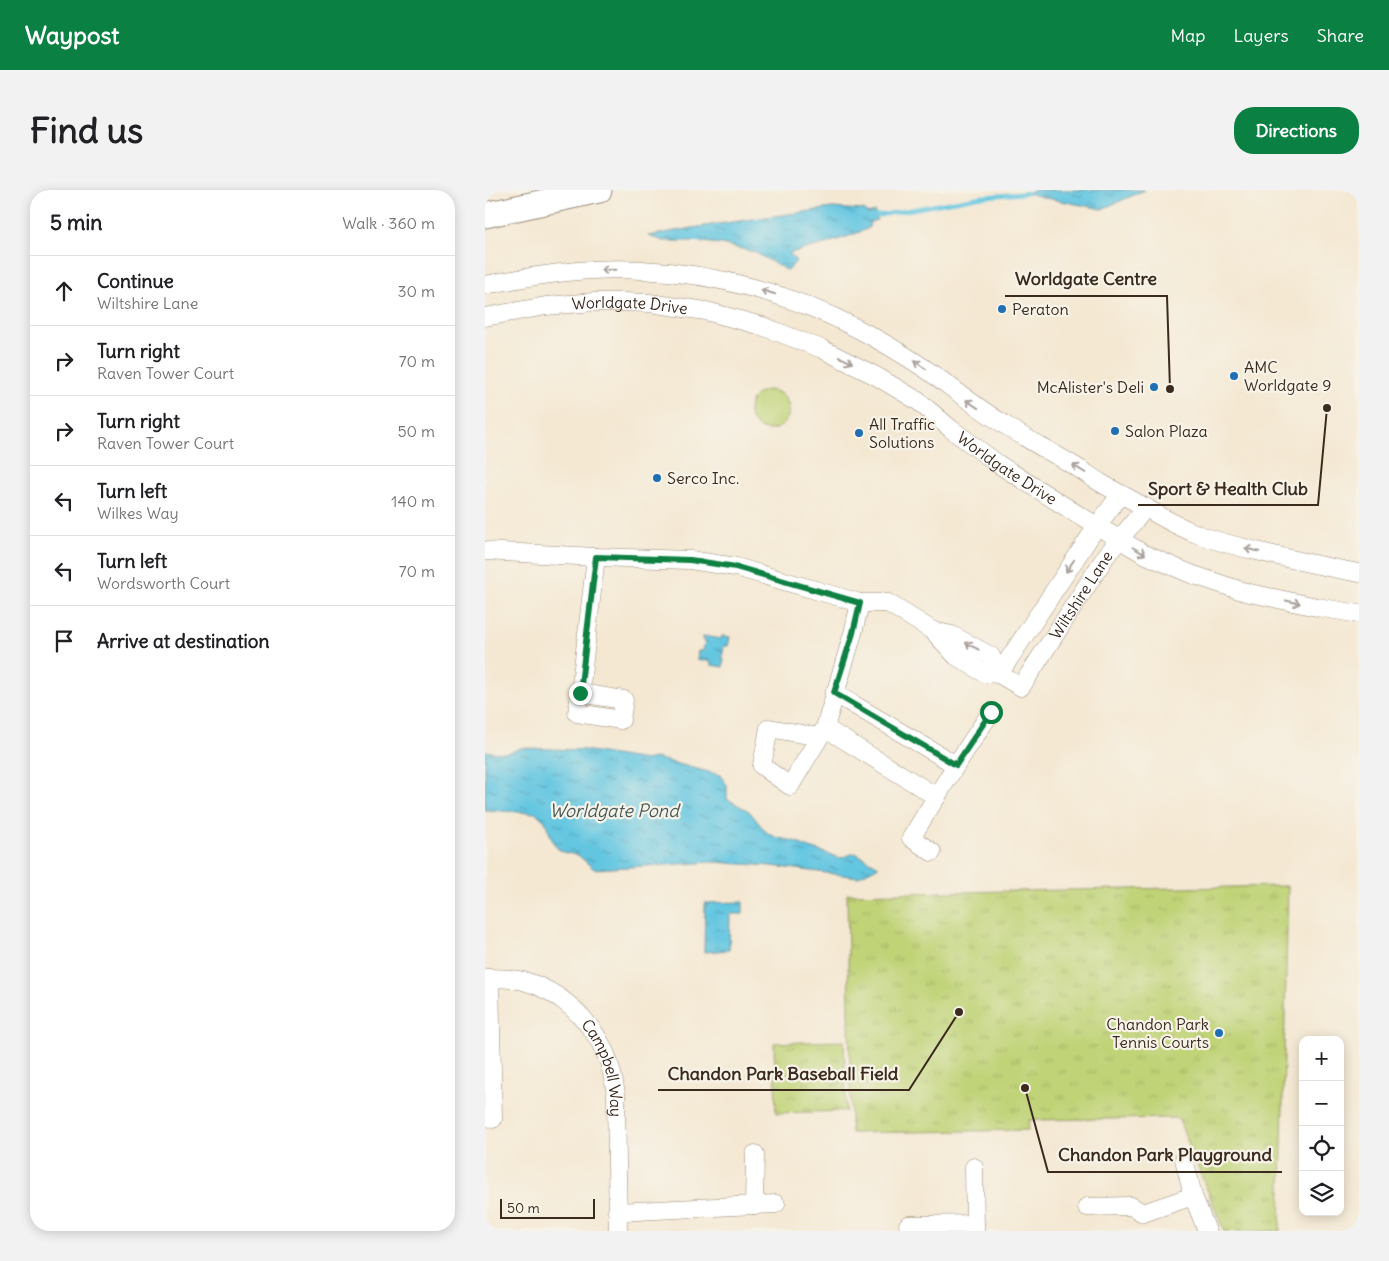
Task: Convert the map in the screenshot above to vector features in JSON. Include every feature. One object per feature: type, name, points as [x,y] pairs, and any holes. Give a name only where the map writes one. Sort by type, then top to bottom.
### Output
[{"type":"highway","points":[[485,215],[599,190]]},
{"type":"street","name":"Worldgate Drive","points":[[485,285],[564,273],[600,270],[641,270],[680,273],[768,292],[814,309],[894,349],[922,366],[1001,423],[1179,526],[1221,542],[1300,562],[1359,573]]},
{"type":"street","name":"Worldgate Drive","points":[[485,317],[545,306],[623,302],[649,303],[706,311],[762,326],[822,349],[876,376],[918,401],[951,429],[998,464],[1077,514],[1151,557],[1191,574],[1245,592],[1359,614]]},
{"type":"street","name":"Wiltshire Lane","points":[[1121,494],[1097,526],[999,674],[1021,687],[1107,556],[1146,508]]},
{"type":"street","points":[[485,551],[690,560],[736,567],[860,603],[888,603],[933,631],[956,656],[985,673],[999,674]]},
{"type":"street","points":[[580,693],[596,557]]},
{"type":"street","points":[[860,603],[853,633],[822,732],[937,797]]},
{"type":"street","points":[[834,693],[956,765]]},
{"type":"street","points":[[931,852],[911,838],[991,712]]},
{"type":"street","points":[[488,978],[488,1069],[493,1119]]},
{"type":"street","name":"Campbell Way","points":[[488,978],[524,981],[557,996],[587,1022],[607,1056],[616,1094],[618,1231]]},
{"type":"street","points":[[754,1205],[755,1154]]},
{"type":"street","points":[[1184,1159],[1193,1196],[1207,1231]]},
{"type":"street","points":[[908,1225],[975,1227],[974,1167]]},
{"type":"street","points":[[1087,1207],[1131,1206],[1143,1213],[1193,1196]]},
{"type":"street","points":[[617,1212],[776,1204]]},
{"type":"green space","points":[[769,390],[783,396],[789,410],[783,424],[769,430],[755,424],[749,410],[755,396]]},
{"type":"green space","points":[[1288,886],[1280,1231],[1224,1231],[1178,1118],[1029,1120],[1028,1130],[851,1133],[847,894]]},
{"type":"green space","points":[[844,1041],[846,1111],[776,1113],[774,1043]]},
{"type":"water","points":[[1033,190],[1145,190],[1102,209],[1028,193]]},
{"type":"water","points":[[832,208],[864,210],[868,214],[875,212],[877,220],[870,222],[869,228],[850,236],[789,253],[796,261],[788,271],[754,252],[721,244],[664,241],[648,236],[717,224]]},
{"type":"water","points":[[703,636],[721,639],[722,636],[730,637],[728,646],[724,646],[723,667],[711,665],[711,662],[697,659],[698,651],[703,651],[705,641]]},
{"type":"water","name":"Worldgate Pond","points":[[520,748],[584,750],[645,760],[655,758],[720,775],[727,785],[727,799],[749,811],[766,832],[775,837],[797,842],[840,858],[855,853],[879,866],[858,877],[772,866],[713,862],[594,869],[578,855],[566,853],[558,849],[553,842],[545,821],[536,813],[485,810],[485,751],[507,753]]},
{"type":"water","points":[[743,902],[743,914],[730,914],[729,950],[704,952],[705,903]]},
{"type":"waterway","points":[[876,216],[979,197],[1028,193]]},
{"type":"place","name":"Peraton","points":[[1002,309]]},
{"type":"place","name":"AMC Worldgate 9","points":[[1234,376]]},
{"type":"place","name":"McAlister's Deli","points":[[1154,387]]},
{"type":"place","name":"Worldgate Centre","points":[[1170,389]]},
{"type":"place","name":"Sport & Health Club","points":[[1327,408]]},
{"type":"place","name":"Salon Plaza","points":[[1115,431]]},
{"type":"place","name":"All Traffic Solutions","points":[[859,433]]},
{"type":"place","name":"Serco Inc.","points":[[657,478]]},
{"type":"place","name":"Chandon Park Baseball Field","points":[[959,1012]]},
{"type":"place","name":"Chandon Park Tennis Courts","points":[[1219,1033]]},
{"type":"place","name":"Chandon Park Playground","points":[[1025,1088]]},
{"type":"route","points":[[580,693],[596,557],[690,560],[736,567],[860,603],[853,633],[834,693],[956,765],[991,712]]}]
